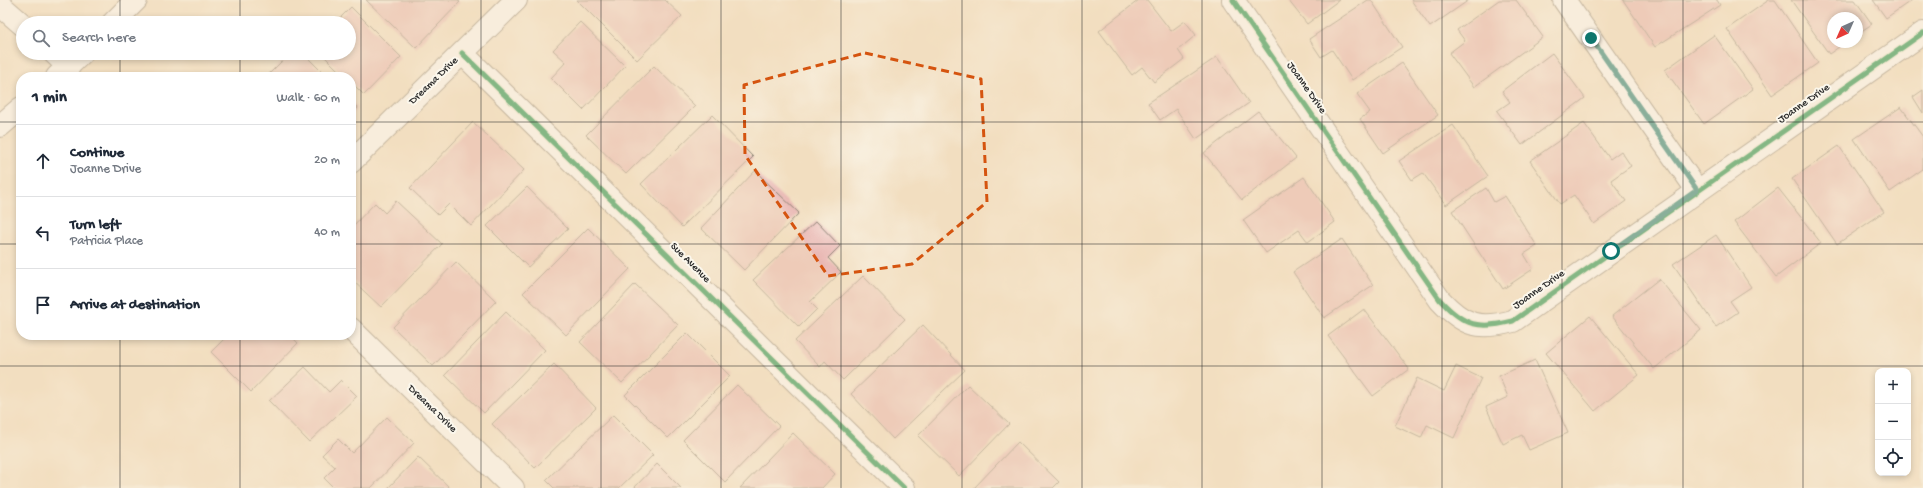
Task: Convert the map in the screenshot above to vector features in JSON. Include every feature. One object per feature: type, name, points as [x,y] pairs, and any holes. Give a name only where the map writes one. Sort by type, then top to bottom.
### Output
[{"type":"street","name":"Dreama Drive","points":[[356,157],[516,0]]},
{"type":"street","name":"Joanne Drive","points":[[1233,0],[1440,300],[1454,315],[1473,324],[1493,326],[1513,321],[1697,190],[1923,33]]},
{"type":"street","points":[[1564,0],[1697,190]]},
{"type":"street","points":[[118,16],[129,2]]},
{"type":"street","points":[[0,5],[16,19]]},
{"type":"street","name":"Sue Avenue","points":[[462,53],[904,488]]},
{"type":"street","points":[[0,126],[16,112]]},
{"type":"street","name":"Dreama Drive","points":[[356,334],[513,488]]},
{"type":"highlighted area","points":[[865,53],[981,79],[987,202],[912,264],[828,276],[745,155],[744,85]]},
{"type":"building","points":[[366,0],[458,0],[460,2],[416,48]]},
{"type":"building","points":[[577,0],[665,0],[682,16],[637,60]]},
{"type":"building","points":[[1139,0],[1147,0],[1171,31],[1185,21],[1196,35],[1178,50],[1184,59],[1154,82],[1142,67],[1132,75],[1099,31]]},
{"type":"building","points":[[1288,0],[1339,0],[1307,24]]},
{"type":"building","points":[[1368,0],[1371,0],[1402,47],[1352,80],[1332,50],[1321,57],[1309,39]]},
{"type":"building","points":[[1411,0],[1469,0],[1430,27]]},
{"type":"building","points":[[1499,0],[1516,0],[1543,37],[1474,87],[1449,53],[1465,41],[1457,30]]},
{"type":"building","points":[[1623,0],[1717,0],[1720,5],[1655,47]]},
{"type":"building","points":[[1769,0],[1775,0],[1818,63],[1772,95],[1727,29]]},
{"type":"building","points":[[1791,0],[1855,0],[1872,24],[1863,30],[1863,12],[1827,12],[1827,48],[1838,48],[1829,54]]},
{"type":"building","points":[[1873,0],[1912,0],[1886,18]]},
{"type":"building","points":[[351,7],[401,57],[364,95],[356,87],[356,72],[340,72],[328,60],[356,60],[356,16],[342,16]]},
{"type":"building","points":[[580,22],[625,66],[583,110],[551,78],[566,62],[553,50]]},
{"type":"building","points":[[1714,35],[1753,89],[1704,124],[1665,70]]},
{"type":"building","points":[[1552,53],[1585,98],[1522,145],[1497,111],[1510,102],[1502,91]]},
{"type":"building","points":[[1217,57],[1249,103],[1196,139],[1176,109],[1160,120],[1148,103]]},
{"type":"building","points":[[283,60],[310,60],[322,72],[271,72]]},
{"type":"building","points":[[1402,63],[1438,115],[1383,153],[1360,119],[1370,112],[1357,94]]},
{"type":"building","points":[[654,66],[695,106],[626,174],[586,135]]},
{"type":"building","points":[[1923,90],[1923,113],[1913,97]]},
{"type":"building","points":[[1901,107],[1923,137],[1923,169],[1890,192],[1854,139]]},
{"type":"building","points":[[1258,111],[1296,158],[1242,200],[1204,153]]},
{"type":"building","points":[[712,115],[753,157],[682,227],[641,184]]},
{"type":"building","points":[[473,122],[524,170],[471,226],[449,204],[438,215],[410,188]]},
{"type":"building","points":[[1584,123],[1610,159],[1621,151],[1631,166],[1611,180],[1626,201],[1594,224],[1574,195],[1560,204],[1530,161]]},
{"type":"building","points":[[1453,125],[1488,176],[1446,205],[1423,173],[1412,180],[1399,161]]},
{"type":"building","points":[[1839,146],[1884,212],[1837,244],[1792,179]]},
{"type":"building","points":[[755,171],[799,213],[744,270],[701,228]]},
{"type":"building","points":[[1304,177],[1335,222],[1308,242],[1299,230],[1266,253],[1243,220]]},
{"type":"building","points":[[527,187],[568,229],[528,267],[487,226]]},
{"type":"building","points":[[1486,188],[1494,202],[1505,196],[1537,246],[1524,254],[1533,269],[1503,289],[1452,211]]},
{"type":"building","points":[[1778,188],[1821,243],[1776,277],[1734,222]]},
{"type":"building","points":[[396,201],[442,244],[381,307],[356,284],[356,223],[375,203],[385,213]]},
{"type":"building","points":[[816,221],[840,246],[828,258],[841,272],[810,302],[817,309],[799,327],[753,280]]},
{"type":"building","points":[[588,228],[630,269],[566,335],[523,293]]},
{"type":"building","points":[[1716,235],[1751,287],[1730,301],[1738,312],[1716,327],[1673,264]]},
{"type":"building","points":[[1342,239],[1373,285],[1324,318],[1293,272]]},
{"type":"building","points":[[456,262],[496,301],[433,366],[393,327]]},
{"type":"building","points":[[863,276],[905,319],[843,380],[825,361],[820,367],[795,341]]},
{"type":"building","points":[[1659,279],[1701,330],[1654,369],[1612,316]]},
{"type":"building","points":[[635,284],[678,325],[622,383],[580,342]]},
{"type":"building","points":[[1364,309],[1409,369],[1373,396],[1328,336]]},
{"type":"building","points":[[506,312],[545,350],[484,413],[445,375]]},
{"type":"building","points":[[1590,316],[1639,375],[1595,411],[1546,353]]},
{"type":"building","points":[[923,325],[965,370],[893,439],[851,394]]},
{"type":"building","points":[[687,333],[730,376],[668,438],[625,395]]},
{"type":"building","points":[[223,340],[295,340],[298,343],[251,392],[211,352]]},
{"type":"building","points":[[1535,360],[1568,433],[1529,450],[1522,435],[1503,444],[1486,407],[1508,397],[1499,376]]},
{"type":"building","points":[[554,364],[596,408],[535,468],[492,424]]},
{"type":"building","points":[[1456,366],[1481,378],[1454,438],[1427,425],[1421,438],[1395,426],[1417,378],[1444,391]]},
{"type":"building","points":[[305,367],[329,392],[341,380],[357,396],[309,442],[269,401]]},
{"type":"building","points":[[737,385],[779,426],[725,482],[683,440]]},
{"type":"building","points":[[968,385],[1009,424],[959,476],[918,436]]},
{"type":"building","points":[[613,415],[653,455],[619,488],[554,488],[546,480]]},
{"type":"building","points":[[387,417],[414,443],[371,488],[334,488],[324,478],[335,467],[322,455],[338,439],[352,453]]},
{"type":"building","points":[[793,433],[835,474],[822,488],[740,488]]},
{"type":"building","points":[[1018,442],[1059,482],[1053,488],[974,488]]},
{"type":"building","points":[[418,457],[450,488],[388,488]]},
{"type":"building","points":[[657,464],[681,488],[634,488]]},
{"type":"cycle path","points":[[1233,0],[1440,300],[1457,316],[1473,324],[1481,325],[1501,324],[1513,321],[1923,33]]},
{"type":"cycle path","points":[[462,53],[904,488]]},
{"type":"route","points":[[1591,38],[1697,190],[1611,251]]}]
